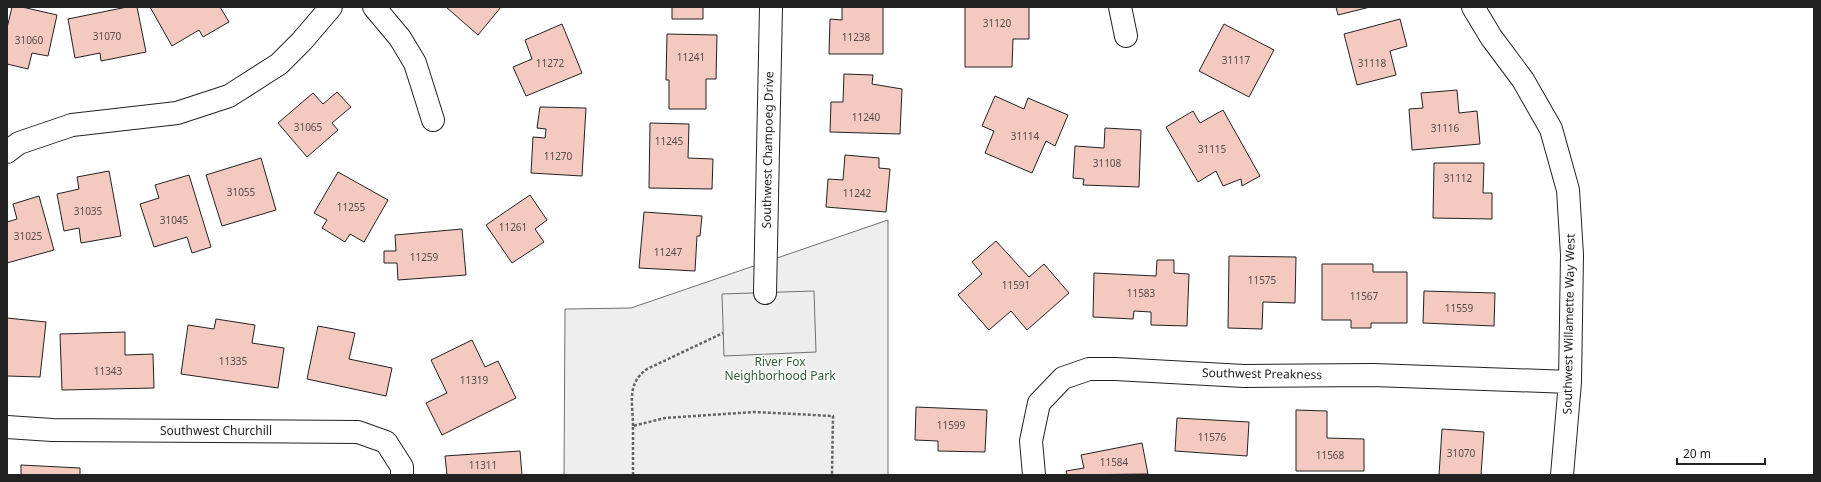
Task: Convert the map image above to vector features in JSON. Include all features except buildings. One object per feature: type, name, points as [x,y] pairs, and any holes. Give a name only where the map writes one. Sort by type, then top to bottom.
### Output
[{"type":"street","points":[[7,152],[19,143],[72,125],[177,114],[230,96],[279,64],[302,41],[331,7]]},
{"type":"street","points":[[374,7],[400,38],[415,63],[434,120]]},
{"type":"street","name":"Southwest Champoeg Drive","points":[[765,292],[771,7]]},
{"type":"street","points":[[1120,7],[1126,36]]},
{"type":"street","name":"Southwest Willamette Way West","points":[[1473,7],[1491,37],[1523,80],[1551,129],[1568,190],[1572,255],[1570,382],[1562,475]]},
{"type":"street","name":"Southwest Preakness","points":[[1034,475],[1032,441],[1039,403],[1063,378],[1089,369],[1244,376],[1373,375],[1570,382]]},
{"type":"street","name":"Southwest Churchill","points":[[7,427],[52,430],[358,432],[386,442],[402,467],[402,475]]},
{"type":"path","points":[[633,475],[632,387],[637,376],[647,369],[723,332]]},
{"type":"path","points":[[633,426],[665,418],[754,412],[833,416],[832,475]]},
{"type":"green space","name":"River Fox Neighborhood Park","points":[[888,220],[888,475],[564,475],[565,309],[631,308]]},
{"type":"shaded area","points":[[814,291],[816,352],[724,356],[722,294]]}]
